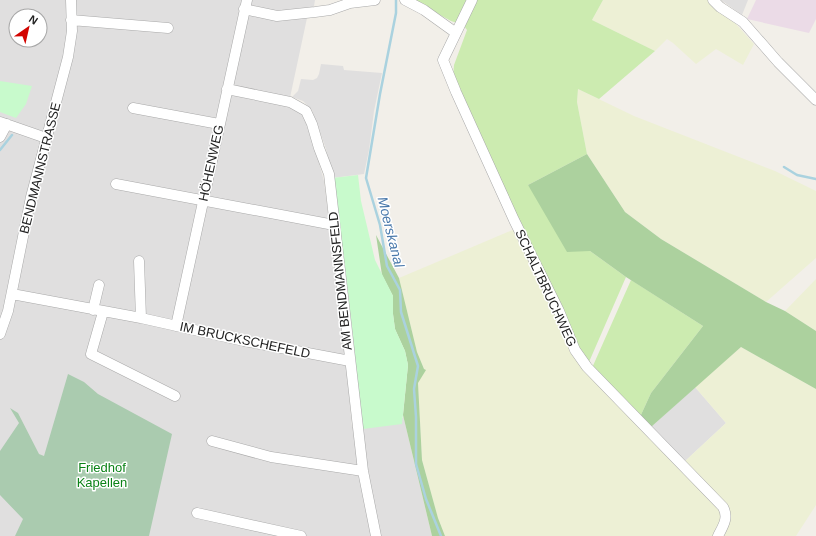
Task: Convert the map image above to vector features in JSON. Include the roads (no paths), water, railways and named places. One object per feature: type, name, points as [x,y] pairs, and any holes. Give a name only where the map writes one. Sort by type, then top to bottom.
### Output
[{"type":"street","name":"BENDMANNSTRASSE","points":[[0,334],[12,294],[31,197],[68,57],[72,31],[71,0]]},
{"type":"street","points":[[245,5],[277,16],[330,10],[350,3],[375,0]]},
{"type":"street","points":[[405,0],[424,10],[456,33]]},
{"type":"street","name":"SCHALTBRUCHWEG","points":[[472,0],[443,60],[459,100],[514,220],[575,350],[587,367],[726,512],[726,517],[718,536]]},
{"type":"street","points":[[713,0],[720,7],[743,22],[778,62],[816,100]]},
{"type":"street","name":"HÖHENWEG","points":[[176,326],[245,5]]},
{"type":"street","points":[[71,20],[168,28]]},
{"type":"street","name":"AM BENDMANNSFELD","points":[[227,89],[290,102],[306,111],[329,174],[363,471],[376,536]]},
{"type":"street","points":[[133,108],[219,124]]},
{"type":"street","points":[[0,137],[3,123],[46,138]]},
{"type":"street","points":[[116,184],[334,225]]},
{"type":"street","points":[[140,261],[142,318]]},
{"type":"street","points":[[99,285],[98,311],[91,354],[174,396]]},
{"type":"street","name":"IM BRUCKSCHEFELD","points":[[12,294],[142,318],[244,341],[350,362]]},
{"type":"street","points":[[212,441],[272,457],[363,471]]},
{"type":"street","points":[[197,513],[301,536]]},
{"type":"waterway","name":"Moerskanal","points":[[396,0],[396,13],[380,94],[366,178],[380,225],[387,266],[400,290],[401,312],[418,366],[414,389],[416,417],[416,464],[426,499],[441,536]]},
{"type":"waterway","points":[[0,150],[12,135]]},
{"type":"waterway","points":[[784,167],[797,175],[816,179]]},
{"type":"park label","name":"Friedhof Kapellen","points":[[102,474]]}]
